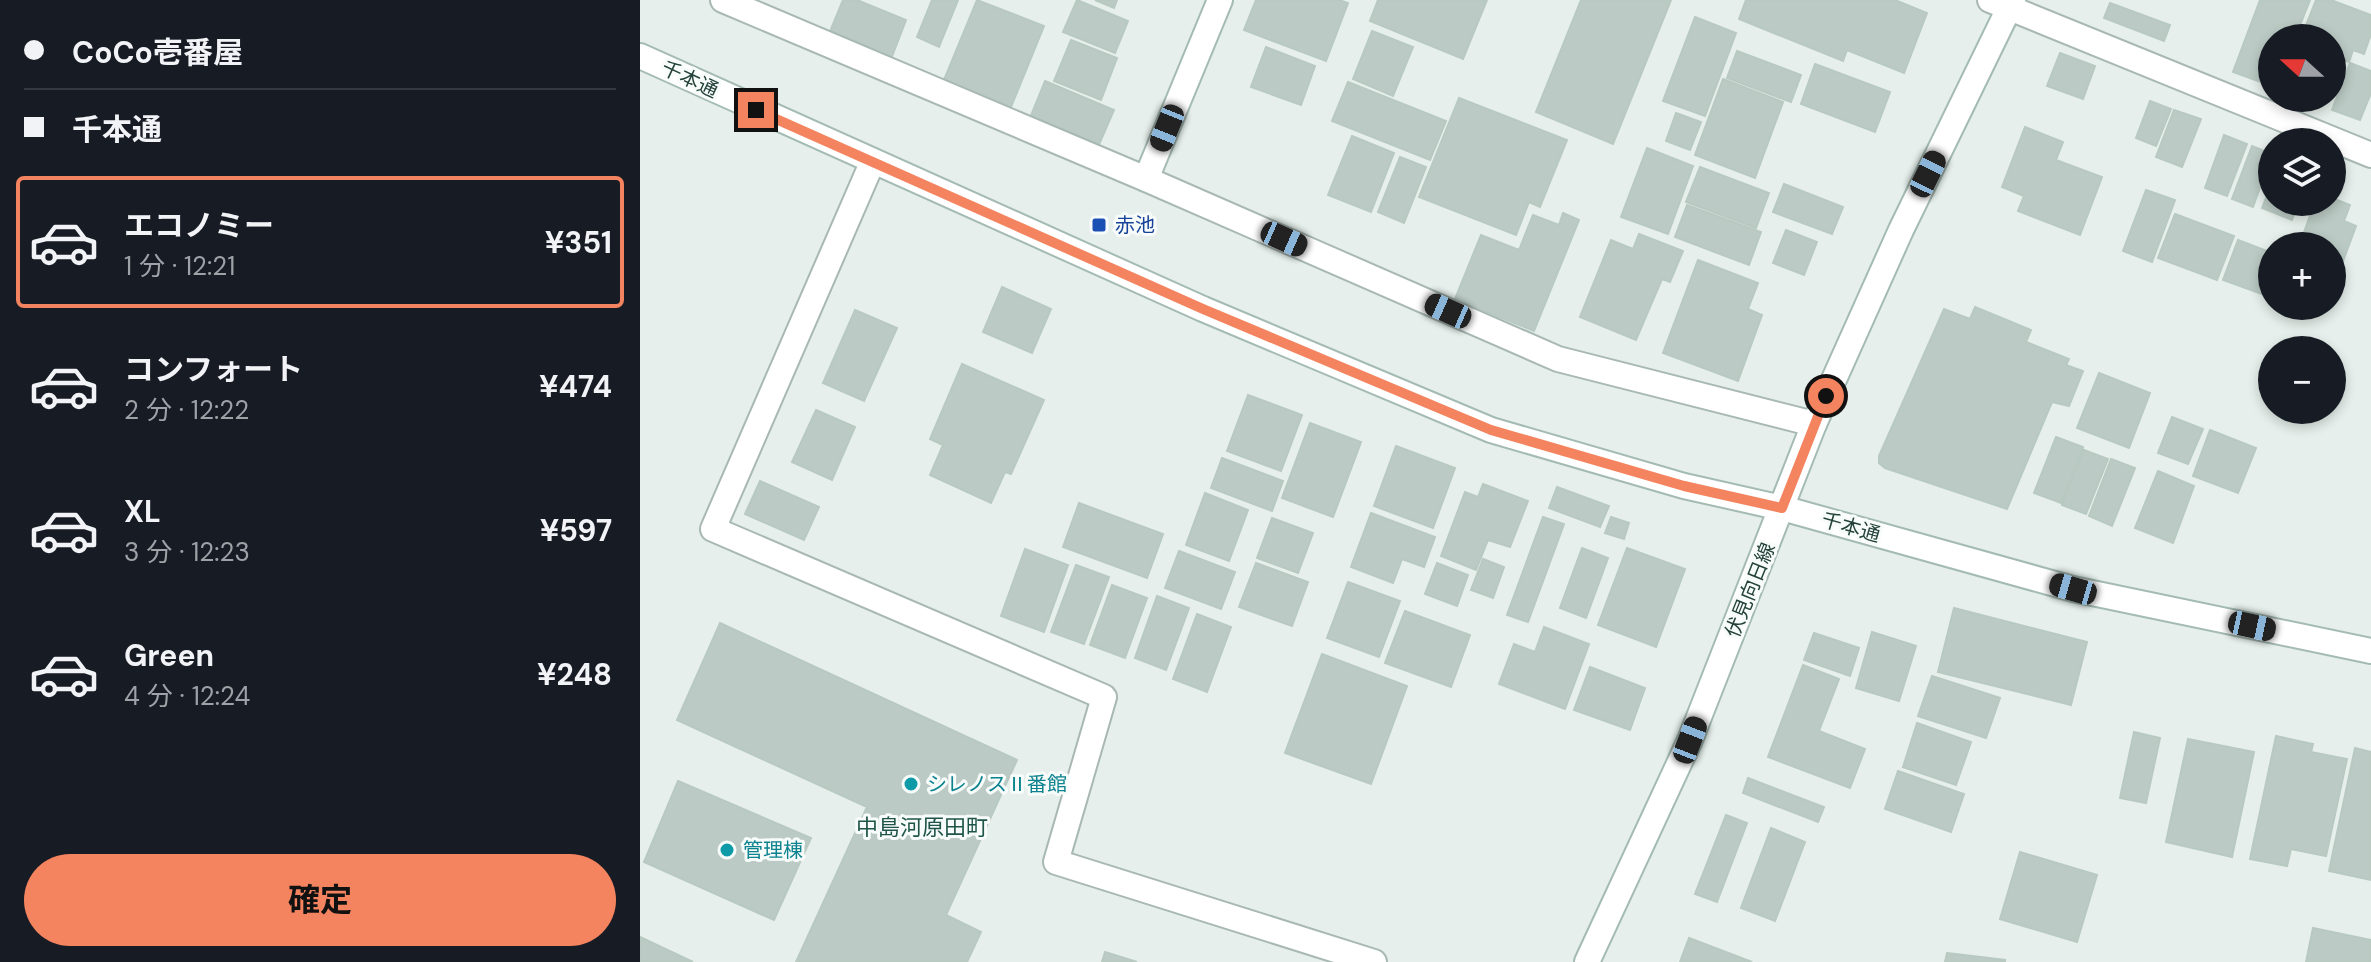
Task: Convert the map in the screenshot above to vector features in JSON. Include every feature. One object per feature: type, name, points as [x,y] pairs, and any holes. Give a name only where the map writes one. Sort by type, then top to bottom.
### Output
[{"type":"street","points":[[723,0],[756,6],[1558,359],[1814,424]]},
{"type":"street","points":[[1146,179],[1220,0]]},
{"type":"street","points":[[2004,3],[2371,155]]},
{"type":"street","name":"伏見向日線","points":[[1587,962],[1690,740],[1814,424],[2004,3]]},
{"type":"street","name":"千本通","points":[[640,56],[872,163],[1203,309],[1491,430],[1684,486],[1782,508],[2073,589],[2371,651]]},
{"type":"street","points":[[872,163],[713,529],[1104,697],[1056,862],[1374,962]]},
{"type":"building","points":[[843,0],[857,0],[906,20],[891,59],[829,34]]},
{"type":"building","points":[[932,0],[958,0],[939,47],[917,37]]},
{"type":"building","points":[[977,0],[1044,26],[1011,107],[944,80]]},
{"type":"building","points":[[1077,0],[1128,21],[1115,53],[1063,32]]},
{"type":"building","points":[[1095,0],[1117,0],[1114,8]]},
{"type":"building","points":[[1256,0],[1339,0],[1348,3],[1326,61],[1244,30]]},
{"type":"building","points":[[1378,0],[1487,0],[1463,59],[1370,21]]},
{"type":"building","points":[[1581,0],[1671,0],[1613,144],[1536,112]]},
{"type":"building","points":[[1746,0],[1895,0],[1927,13],[1904,73],[1847,50],[1843,61],[1739,19]]},
{"type":"building","points":[[2260,0],[2310,0],[2301,24],[2258,24],[2258,81],[2233,72]]},
{"type":"building","points":[[2316,0],[2331,0],[2371,15],[2371,34],[2364,54],[2353,50],[2349,62],[2346,61],[2346,24],[2307,24]]},
{"type":"building","points":[[2110,3],[2170,25],[2164,41],[2104,18]]},
{"type":"building","points":[[1695,17],[1736,33],[1705,116],[1663,101]]},
{"type":"building","points":[[1372,31],[1413,47],[1393,96],[1353,79]]},
{"type":"building","points":[[1071,40],[1117,58],[1101,100],[1054,81]]},
{"type":"building","points":[[1266,47],[1315,66],[1301,105],[1251,87]]},
{"type":"building","points":[[1737,51],[1801,75],[1791,102],[1727,78]]},
{"type":"building","points":[[2060,53],[2095,66],[2083,99],[2047,86]]},
{"type":"building","points":[[2350,63],[2371,71],[2371,93],[2360,120],[2338,112],[2346,112],[2346,73]]},
{"type":"building","points":[[1815,64],[1890,92],[1875,132],[1801,104]]},
{"type":"building","points":[[1723,79],[1783,102],[1755,178],[1695,155]]},
{"type":"building","points":[[1045,81],[1114,110],[1098,147],[1030,118]]},
{"type":"building","points":[[1348,82],[1446,121],[1430,160],[1332,121]]},
{"type":"building","points":[[1459,98],[1567,140],[1540,207],[1529,202],[1516,235],[1419,197]]},
{"type":"building","points":[[2150,101],[2171,109],[2156,146],[2136,138]]},
{"type":"building","points":[[2174,110],[2201,119],[2182,167],[2156,157]]},
{"type":"building","points":[[1676,113],[1701,122],[1690,150],[1666,141]]},
{"type":"building","points":[[2025,127],[2063,142],[2056,160],[2102,177],[2080,235],[2018,211],[2024,196],[2002,187]]},
{"type":"building","points":[[2224,135],[2247,144],[2227,196],[2205,188]]},
{"type":"building","points":[[1352,136],[1394,153],[1371,212],[1328,195]]},
{"type":"building","points":[[2252,146],[2258,148],[2258,193],[2253,207],[2232,199]]},
{"type":"building","points":[[1647,148],[1693,166],[1668,234],[1621,217]]},
{"type":"building","points":[[1400,157],[1426,167],[1404,223],[1378,212]]},
{"type":"building","points":[[1700,167],[1769,193],[1756,228],[1686,202]]},
{"type":"building","points":[[1784,184],[1843,207],[1832,234],[1773,212]]},
{"type":"building","points":[[2146,190],[2175,200],[2152,262],[2123,251]]},
{"type":"building","points":[[1687,205],[1761,232],[1749,265],[1675,237]]},
{"type":"building","points":[[1563,213],[1579,220],[1534,331],[1455,299],[1481,235],[1519,250],[1533,215],[1559,225]]},
{"type":"building","points":[[2175,214],[2234,236],[2217,280],[2158,258]]},
{"type":"building","points":[[2310,216],[2346,216],[2344,221],[2356,226],[2346,253],[2346,232],[2304,232]]},
{"type":"building","points":[[1786,230],[1817,242],[1804,275],[1773,263]]},
{"type":"building","points":[[1639,234],[1683,251],[1670,282],[1662,279],[1636,340],[1580,317],[1611,240],[1633,249]]},
{"type":"building","points":[[2238,240],[2258,248],[2258,293],[2223,280]]},
{"type":"building","points":[[1698,260],[1758,283],[1748,309],[1762,315],[1738,381],[1663,353]]},
{"type":"building","points":[[1002,287],[1051,309],[1032,353],[983,332]]},
{"type":"building","points":[[1975,307],[2031,330],[2026,342],[2069,359],[2066,365],[2083,371],[2069,406],[2052,402],[2007,509],[1885,468],[1879,463],[1879,456],[1944,309],[1970,319]]},
{"type":"building","points":[[855,310],[897,328],[864,401],[823,383]]},
{"type":"building","points":[[962,364],[1044,400],[1011,474],[1005,472],[991,503],[930,475],[943,445],[930,439]]},
{"type":"building","points":[[2099,373],[2150,393],[2129,448],[2077,428]]},
{"type":"building","points":[[1248,395],[1302,415],[1281,471],[1227,451]]},
{"type":"building","points":[[816,410],[855,427],[832,480],[792,462]]},
{"type":"building","points":[[2172,417],[2203,429],[2188,464],[2158,453]]},
{"type":"building","points":[[1310,423],[1361,442],[1333,517],[1282,498]]},
{"type":"building","points":[[2210,430],[2256,448],[2238,493],[2193,476]]},
{"type":"building","points":[[2056,437],[2083,447],[2061,503],[2034,493]]},
{"type":"building","points":[[1396,446],[1455,468],[1433,528],[1374,506]]},
{"type":"building","points":[[2084,450],[2108,459],[2086,514],[2062,505]]},
{"type":"building","points":[[1222,458],[1283,481],[1272,511],[1211,488]]},
{"type":"building","points":[[2111,459],[2135,468],[2112,526],[2089,516]]},
{"type":"building","points":[[2158,471],[2194,486],[2173,543],[2135,528]]},
{"type":"building","points":[[760,481],[819,507],[804,540],[745,514]]},
{"type":"building","points":[[1483,484],[1528,501],[1510,547],[1488,540],[1476,570],[1441,556],[1465,492],[1478,497]]},
{"type":"building","points":[[1557,487],[1609,506],[1600,527],[1549,508]]},
{"type":"building","points":[[1205,493],[1248,510],[1229,561],[1186,545]]},
{"type":"building","points":[[1079,503],[1163,534],[1147,578],[1063,547]]},
{"type":"building","points":[[1371,513],[1435,537],[1424,567],[1402,559],[1393,583],[1351,567]]},
{"type":"building","points":[[1543,517],[1564,524],[1528,622],[1507,615]]},
{"type":"building","points":[[1611,517],[1629,523],[1624,539],[1605,533]]},
{"type":"building","points":[[1272,518],[1313,533],[1298,573],[1257,558]]},
{"type":"building","points":[[1582,548],[1608,558],[1586,618],[1560,608]]},
{"type":"building","points":[[1627,548],[1685,569],[1656,647],[1598,625]]},
{"type":"building","points":[[1025,549],[1068,565],[1044,632],[1001,616]]},
{"type":"building","points":[[1179,551],[1235,572],[1221,609],[1165,588]]},
{"type":"building","points":[[1483,559],[1504,567],[1493,598],[1471,590]]},
{"type":"building","points":[[1256,563],[1308,582],[1292,626],[1239,607]]},
{"type":"building","points":[[1437,563],[1468,575],[1457,606],[1425,594]]},
{"type":"building","points":[[1076,565],[1109,577],[1084,644],[1051,632]]},
{"type":"building","points":[[1348,582],[1400,601],[1379,657],[1327,638]]},
{"type":"building","points":[[1112,585],[1147,598],[1125,658],[1090,645]]},
{"type":"building","points":[[1157,596],[1189,608],[1166,670],[1135,658]]},
{"type":"building","points":[[1954,608],[2087,642],[2071,705],[1938,672]]},
{"type":"building","points":[[1405,611],[1470,635],[1451,687],[1385,663]]},
{"type":"building","points":[[1197,614],[1231,627],[1207,692],[1173,679]]},
{"type":"building","name":"シレノスⅡ番館","points":[[720,623],[1017,760],[946,915],[981,932],[967,962],[796,962],[867,807],[677,720]]},
{"type":"building","points":[[1544,627],[1589,644],[1565,709],[1499,684],[1514,644],[1535,652]]},
{"type":"building","points":[[1872,632],[1916,646],[1899,701],[1856,688]]},
{"type":"building","points":[[1814,633],[1859,648],[1850,676],[1804,660]]},
{"type":"building","points":[[1322,654],[1407,686],[1371,784],[1285,753]]},
{"type":"building","points":[[1803,665],[1839,679],[1819,731],[1865,749],[1850,788],[1768,757]]},
{"type":"building","points":[[1590,667],[1645,688],[1630,730],[1574,710]]},
{"type":"building","points":[[1932,676],[2000,698],[1986,738],[1918,716]]},
{"type":"building","points":[[1917,723],[1971,742],[1956,785],[1903,767]]},
{"type":"building","points":[[2134,732],[2160,738],[2146,803],[2120,798]]},
{"type":"building","points":[[2276,736],[2313,744],[2311,752],[2347,759],[2326,856],[2291,849],[2287,866],[2250,859]]},
{"type":"building","points":[[2188,739],[2254,752],[2232,857],[2166,842]]},
{"type":"building","points":[[2355,748],[2371,752],[2371,880],[2329,871]]},
{"type":"building","points":[[1898,771],[1964,794],[1951,832],[1885,809]]},
{"type":"building","points":[[1748,778],[1824,807],[1818,822],[1743,793]]},
{"type":"building","name":"管理棟","points":[[678,781],[811,838],[774,920],[644,862]]},
{"type":"building","points":[[1726,815],[1747,823],[1717,902],[1695,894]]},
{"type":"building","points":[[1771,828],[1805,842],[1775,921],[1741,908]]},
{"type":"building","points":[[2020,852],[2097,875],[2077,942],[2000,919]]},
{"type":"building","points":[[2313,928],[2371,940],[2371,962],[2306,962]]},
{"type":"building","points":[[640,937],[693,962],[640,962]]},
{"type":"building","points":[[1689,938],[1752,962],[1680,962]]},
{"type":"building","points":[[1105,952],[1137,962],[1102,962]]},
{"type":"building","points":[[1947,953],[2005,960],[2005,962],[1945,962]]},
{"type":"place","name":"赤池","points":[[1099,225]]},
{"type":"place","name":"シレノスⅡ番館","points":[[911,784]]},
{"type":"place","name":"管理棟","points":[[727,850]]},
{"type":"district","name":"中島河原田町","points":[[922,827]]},
{"type":"route","points":[[756,110],[1203,309],[1491,430],[1684,486],[1782,508],[1826,396]]}]
